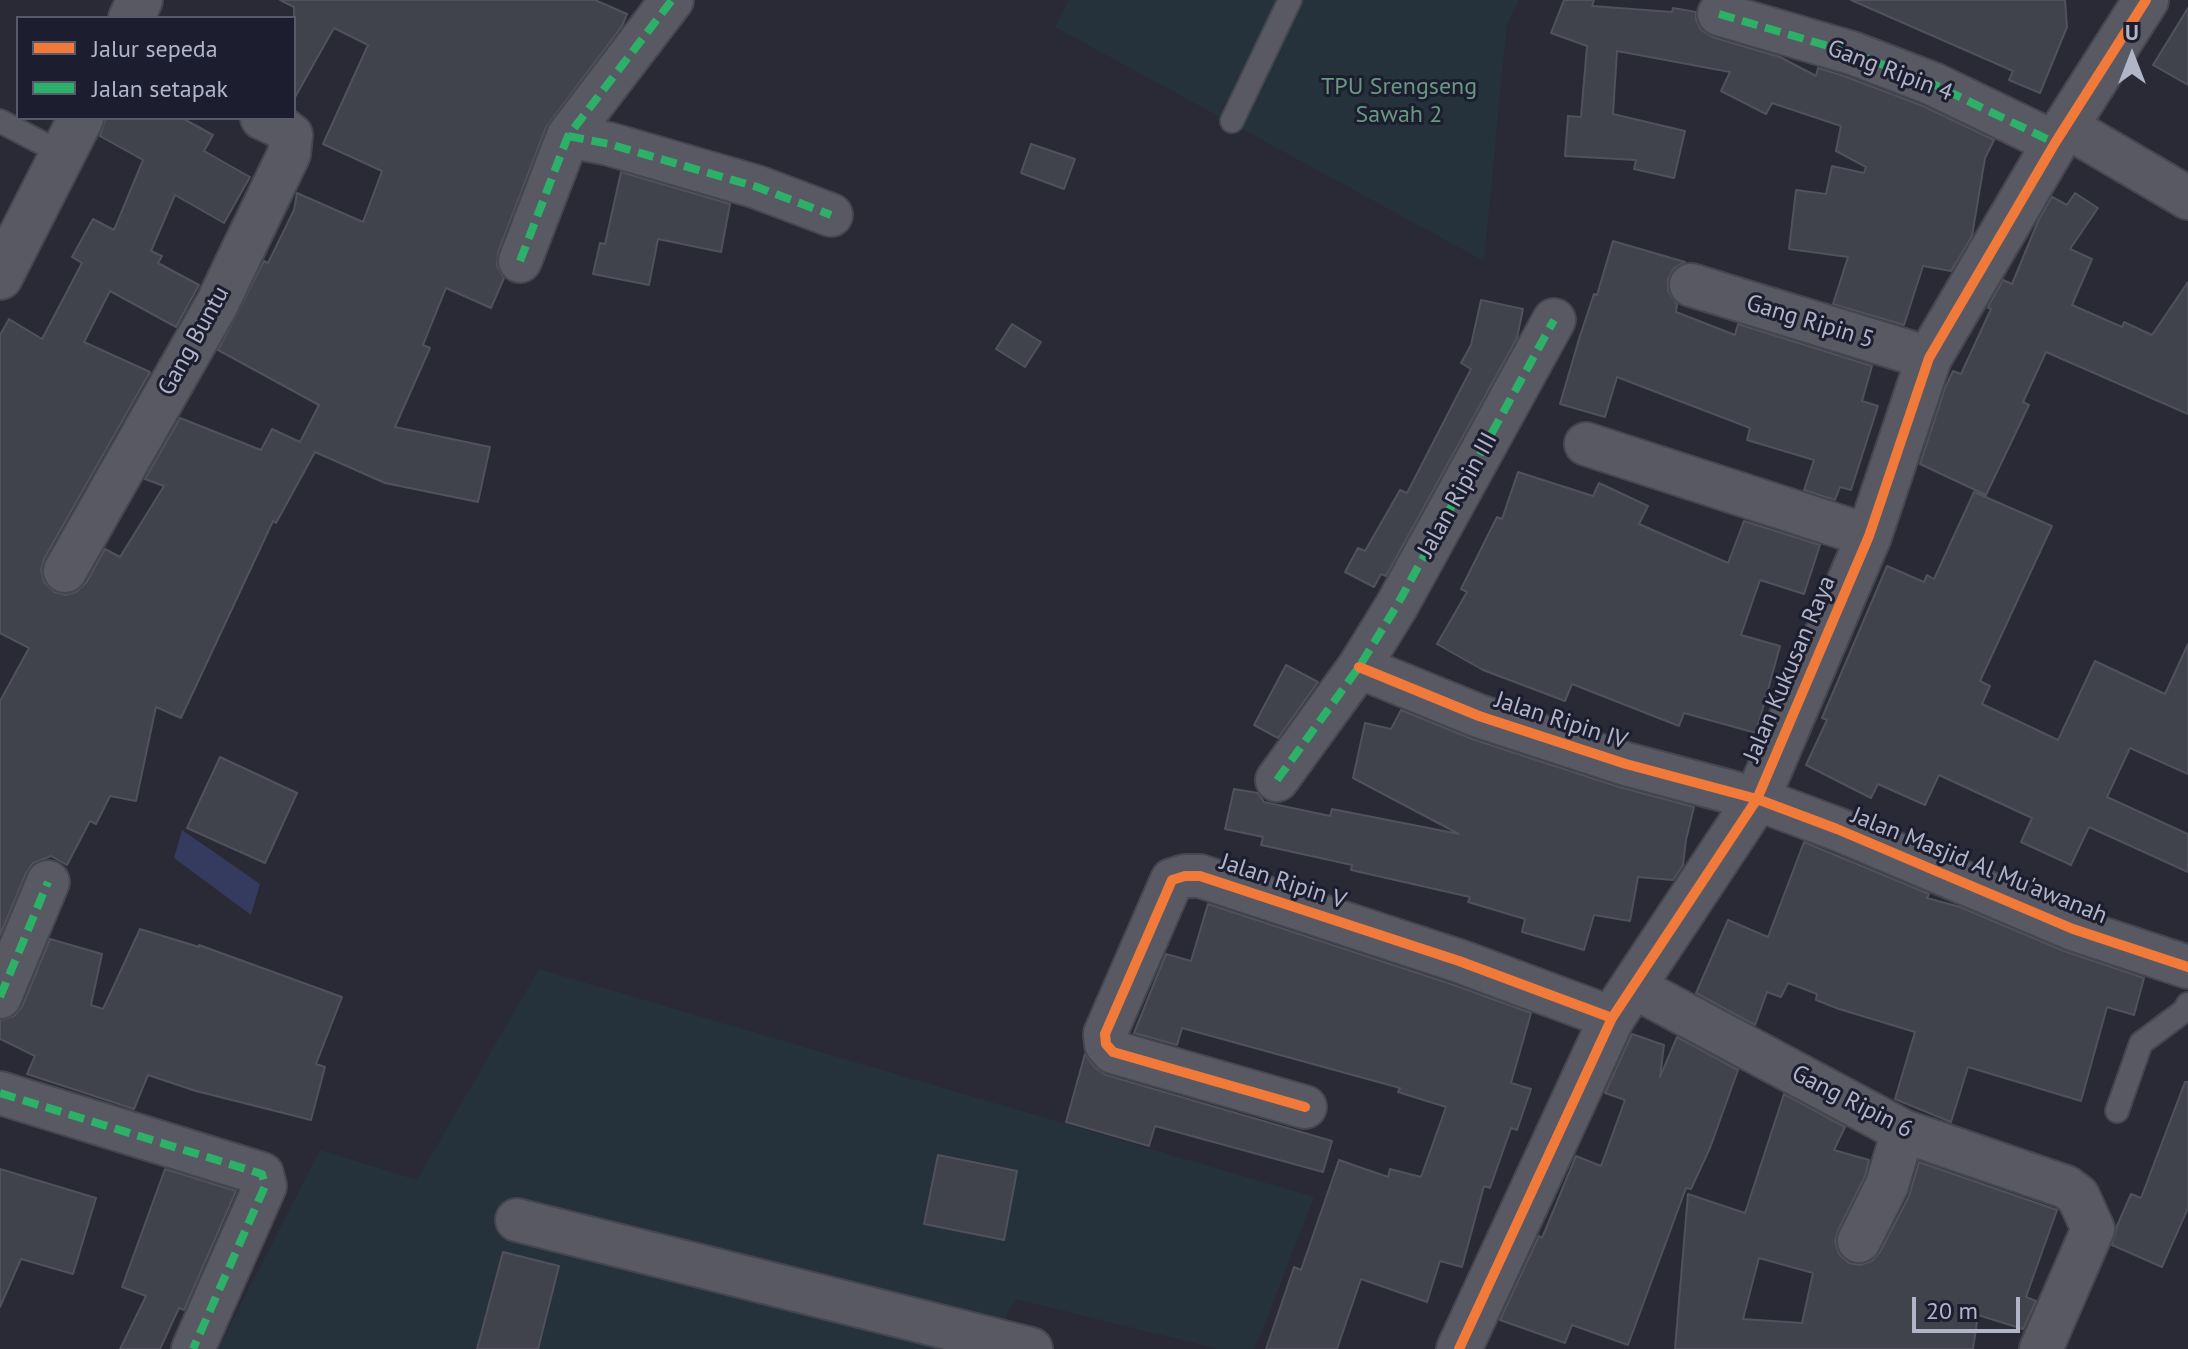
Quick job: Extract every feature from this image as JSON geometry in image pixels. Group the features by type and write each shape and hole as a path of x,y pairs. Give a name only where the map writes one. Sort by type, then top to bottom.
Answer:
{"street":[{"path":"520,261 568,136 672,0"},
{"name":"Jalan Kukusan Raya","path":"1459,1349 1623,1003 1757,799 1869,536 1929,358 2061,135 2146,0"},
{"name":"Gang Ripin 4","path":"1719,14 1852,53 1933,84 2061,135 2188,198"},
{"name":"Gang Buntu","path":"65,571 217,304 289,154 291,135 266,120"},
{"path":"0,277 72,136"},
{"path":"568,136 609,144 757,187 831,215"},
{"name":"Gang Ripin 5","path":"1691,285 1929,358"},
{"name":"Jalan Ripin III","path":"1277,780 1359,667 1396,607 1554,320"},
{"path":"1586,444 1869,536"},
{"name":"Jalan Ripin IV","path":"1359,667 1479,716 1626,764 1757,799"},
{"name":"Jalan Masjid Al Mu'awanah","path":"1757,799 1837,829 2073,929 2187,972"},
{"name":"Jalan Ripin V","path":"1305,1107 1113,1052 1106,1044 1105,1034 1172,880 1200,876 1459,961 1623,1003"},
{"path":"0,997 48,882"},
{"name":"Gang Ripin 6","path":"1623,1003 1903,1131 2066,1187 2078,1196 2093,1229 2041,1349"},
{"path":"0,1093 262,1174 265,1186 193,1349"},
{"path":"1859,1241 1887,1185 1903,1131"},
{"path":"517,1220 1031,1349"}],"lane":[{"path":"1232,121 1290,0"},
{"path":"0,121 72,136"},
{"path":"2117,1111 2141,1043 2184,1011 2187,972"}],"green space":[{"name":"TPU Srengseng Sawah 2","path":"1069,0 1519,0 1507,24 1484,261 1055,27"},
{"path":"539,969 1314,1197 1255,1349 1218,1349 1016,1299 987,1349 218,1349 320,1150 417,1180"}],"water":[{"path":"182,830 260,884 251,915 174,858"}],"building":[{"path":"280,0 595,0 627,14 622,26 546,127 498,252 497,266 504,278 491,308 446,288 423,345 430,348 395,427 490,447 478,502 385,483 315,452 276,523 273,521 181,718 156,707 136,801 110,796 96,824 90,821 67,865 51,856 33,863 0,935 0,701 29,648 0,633 0,335 9,319 42,339 82,263 72,257 93,219 114,230 143,160 100,136 105,120 186,120 213,135 204,151 250,177 224,223 175,195 151,251 162,256 158,263 199,285 176,327 110,291 84,342 150,372 44,559 41,570 44,582 54,592 66,595 76,592 86,583 105,549 120,557 164,486 145,479 180,418 261,450 272,429 300,442 319,405 218,350 264,261 268,263 294,210 297,193 363,222 382,171 323,144 368,45 334,28 296,95 294,7"},
{"path":"1564,0 1594,0 1592,6 1672,12 1673,8 1696,12 1701,30 1712,37 1780,57 1816,76 1818,68 1844,76 1923,106 1994,140 1985,158 1972,236 1951,271 1923,266 1904,325 1833,304 1848,257 1789,249 1796,190 1826,194 1832,166 1864,173 1866,167 1836,151 1841,126 1772,103 1766,114 1721,91 1730,72 1617,51 1613,114 1685,131 1674,178 1634,169 1636,160 1565,156 1568,116 1581,117 1587,46 1551,33"},
{"path":"1851,0 2065,0 2067,27 2040,93 2009,80 2013,71"},
{"path":"2188,8 2188,85 2153,65"},
{"path":"1031,144 1075,159 1064,189 1021,173"},
{"path":"621,172 730,204 721,252 658,239 649,285 593,274 600,243 605,244"},
{"path":"2075,193 2098,208 2070,249 2092,259 2072,305 2122,327 2124,322 2152,335 2188,282 2188,414 2046,352 2023,402 2029,405 1986,495 1920,464 1945,388 1953,371 1961,374 1991,309 1988,308 1990,303 2003,280 2012,284 2039,219 2052,197 2067,205"},
{"path":"1613,241 1685,262 1674,268 1668,279 1668,291 1677,304 1676,312 1735,335 1738,324 1872,366 1862,401 1878,406 1851,490 1840,487 1835,500 1804,490 1814,460 1747,440 1750,428 1617,377 1605,417 1560,404"},
{"path":"1481,300 1523,309 1517,338 1386,576 1381,574 1374,587 1345,572 1358,548 1365,551 1400,490 1407,493 1471,369 1461,363 1471,345"},
{"path":"1012,324 1041,342 1025,367 996,349"},
{"path":"1518,472 1593,496 1599,483 1648,506 1639,524 1728,563 1744,521 1820,545 1804,594 1760,580 1741,635 1780,646 1756,733 1684,713 1679,726 1572,684 1565,701 1483,670 1437,644 1467,592 1461,589 1497,517 1502,519"},
{"path":"1974,492 2052,526 1980,681 1990,686 1982,704 2058,740 2095,661 2165,694 2188,644 2188,774 2130,748 2107,797 2188,834 2188,872 2089,827 2071,865 2021,842 2032,818 1939,775 1925,805 1878,784 1871,798 1806,765 1827,720 1822,718 1887,566 1924,582 1927,575 1934,579"},
{"path":"1286,665 1318,682 1278,738 1254,725"},
{"path":"1401,710 1472,739 1619,787 1694,807 1683,865 1673,880 1638,877 1630,921 1594,915 1584,950 1522,932 1525,919 1468,902 1470,897 1351,870 1352,865 1261,845 1263,837 1225,829 1234,789 1258,793 1264,802 1330,816 1332,809 1459,834 1353,778 1365,723 1391,729"},
{"path":"220,757 297,793 265,863 187,828"},
{"path":"1804,842 1929,894 1927,898 1960,907 2064,951 2144,978 2134,1015 2107,1007 2081,1101 1968,1067 1951,1122 1895,1099 1915,1032 1839,1009 1816,1000 1817,994 1788,983 1781,997 1767,992 1755,1025 1696,993 1728,920 1768,937"},
{"path":"1208,904 1531,1013 1511,1083 1531,1089 1517,1130 1511,1128 1490,1188 1484,1186 1462,1267 1440,1261 1427,1302 1361,1279 1337,1349 1266,1349 1294,1267 1301,1270 1339,1160 1388,1177 1390,1169 1421,1177 1446,1107 1398,1092 1400,1088 1182,1028 1177,1045 1134,1033 1166,954 1191,961"},
{"path":"140,929 199,945 342,997 316,1064 325,1067 311,1120 196,1091 148,1075 134,1109 27,1074 35,1056 0,1039 0,1020 14,1016 22,1007 50,939 102,954 91,1005 103,1009"},
{"path":"1632,1034 1664,1045 1660,1077 1677,1037 1738,1070 1710,1148 1691,1189 1686,1188 1628,1345 1572,1325 1565,1343 1500,1320 1539,1236 1542,1238 1576,1156 1601,1166 1625,1100 1605,1093"},
{"path":"1085,1054 1095,1068 1106,1075 1332,1141 1323,1172 1155,1126 1149,1146 1066,1122"},
{"path":"2185,1082 2188,1082 2188,1208 2162,1267 2112,1245 2131,1194 2141,1198"},
{"path":"1784,1094 1845,1127 1834,1150 1869,1160 1865,1176 1835,1242 1839,1254 1849,1263 1860,1265 1872,1261 1880,1252 1909,1196 1919,1162 2057,1210 2026,1297 2036,1301 2023,1329 1978,1315 1973,1349 1675,1349 1688,1194 1745,1213","holes":["1759,1258 1813,1273 1802,1323 1743,1319"]},
{"path":"938,1155 1017,1171 1004,1240 924,1224"},
{"path":"0,1169 96,1198 73,1274 21,1259 0,1307"},
{"path":"165,1169 236,1191 184,1310 179,1308 160,1349 120,1349 146,1296 122,1287"},
{"path":"503,1252 559,1266 538,1349 477,1349"}],"marked path":[{"path":"520,261 568,136 672,0"},
{"path":"1719,14 1852,53 1933,84 2055,143"},
{"path":"568,136 609,144 757,187 831,215"},
{"path":"1277,780 1359,667 1396,607 1554,320"},
{"path":"0,997 48,882"},
{"path":"0,1093 262,1174 265,1186 193,1349"}],"cycle path":[{"path":"1459,1349 1612,1018 1757,799 1869,536 1929,358 2055,143 2146,0"},
{"path":"1359,667 1479,716 1626,764 1757,799 1837,829 2073,929 2188,967"},
{"path":"1305,1107 1113,1052 1106,1044 1105,1034 1172,880 1200,876 1459,961 1612,1018"}]}
